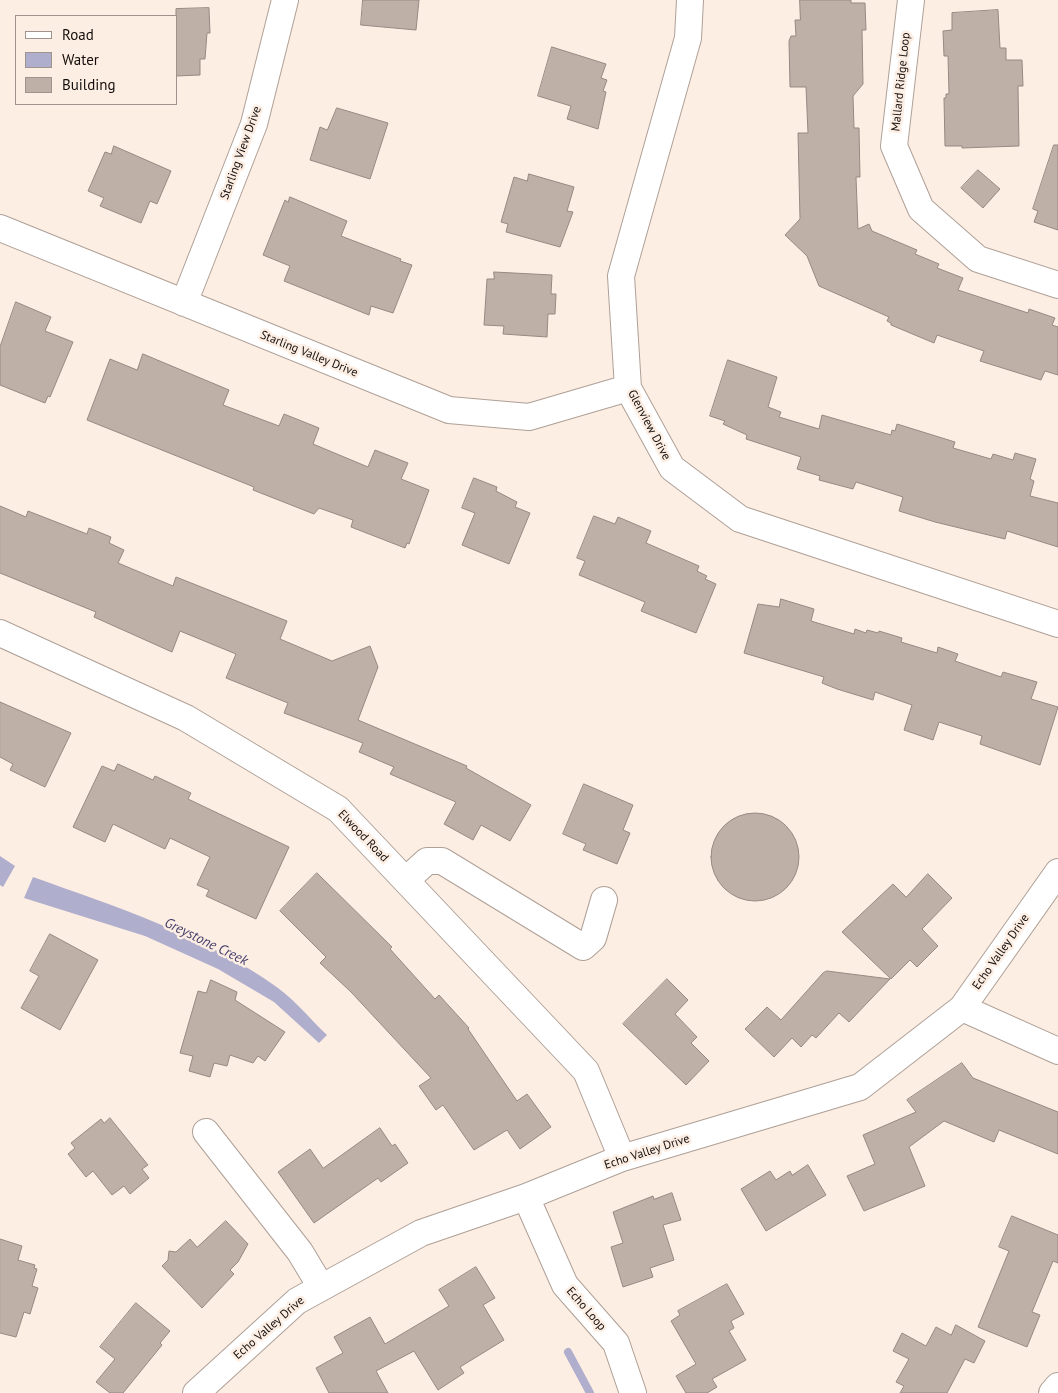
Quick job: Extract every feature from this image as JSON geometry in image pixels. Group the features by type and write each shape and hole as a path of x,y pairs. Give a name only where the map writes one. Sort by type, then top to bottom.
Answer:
{"street":[{"name":"Starling View Drive","path":"184,303 254,124 285,0"},
{"name":"Glenview Drive","path":"690,0 688,38 621,276 628,388 672,468 740,519 1058,624"},
{"name":"Mallard Ridge Loop","path":"911,0 894,146 921,209 978,258 1058,284"},
{"name":"Starling Valley Drive","path":"0,228 449,410 530,417 628,388"},
{"name":"Elwood Road","path":"0,633 186,718 338,809 586,1071 622,1158"},
{"path":"406,880 427,861 442,861 583,947 594,938 604,900"},
{"name":"Echo Valley Drive","path":"196,1393 298,1301 320,1287 421,1233 526,1197 622,1158 860,1087 962,1008 1058,872"},
{"path":"962,1008 1058,1050"},
{"path":"206,1132 300,1252 320,1287"},
{"name":"Echo Loop","path":"526,1197 565,1285 616,1343 633,1393"},
{"path":"1052,1393 1058,1386"}],"water":[{"path":"0,856 15,866 3,887 0,885"},
{"path":"33,877 128,911 190,937 221,953 250,969 285,993 327,1035 319,1043 274,1002 218,969 145,936 24,898"}],"building":[{"path":"363,0 419,0 416,30 361,25"},
{"path":"800,0 851,0 851,3 865,3 866,30 862,30 863,84 853,96 854,128 859,128 860,177 856,177 858,229 869,224 872,231 917,250 915,254 939,264 937,268 963,278 958,290 1028,313 1029,309 1055,318 1052,325 1058,327 1058,375 1045,371 1041,380 980,361 984,351 937,335 934,343 891,325 887,321 889,317 819,286 807,256 785,235 800,219 798,133 808,133 806,87 790,87 789,41 791,36 796,36 795,20 800,20"},
{"path":"209,8 210,33 207,33 205,59 200,59 200,75 178,76 178,15 176,15 176,9"},
{"path":"998,10 1000,48 1006,48 1006,60 1022,60 1023,86 1018,86 1019,146 962,148 962,146 945,146 944,98 946,98 946,94 949,94 948,56 944,56 943,31 952,30 952,13"},
{"path":"552,47 606,64 601,78 607,80 603,91 606,92 598,129 567,119 571,106 538,96"},
{"path":"337,108 388,123 370,179 310,160 320,127 327,130"},
{"path":"1054,145 1058,145 1058,230 1034,222 1038,211 1033,209"},
{"path":"114,146 171,171 157,204 150,201 141,223 100,206 104,198 88,191 105,152 111,154"},
{"path":"978,170 1000,189 983,208 961,188"},
{"path":"529,174 574,187 567,211 573,212 560,247 506,232 508,224 501,222 514,177 527,181"},
{"path":"290,197 347,221 341,236 412,265 393,313 371,306 369,315 284,281 290,266 263,255 285,200 288,202"},
{"path":"494,272 552,275 551,294 556,294 555,314 548,314 547,337 503,334 504,326 484,325 487,279 494,279"},
{"path":"16,302 51,317 45,331 73,342 50,397 48,396 45,403 0,385 0,347"},
{"path":"143,354 229,390 223,405 279,426 284,414 319,428 313,444 368,467 375,450 408,463 401,479 429,490 409,544 407,543 405,548 351,527 353,520 319,508 314,514 253,490 254,487 87,420 110,359 137,370"},
{"path":"728,360 777,377 768,407 781,412 779,417 819,429 822,415 891,435 892,430 895,431 897,424 955,442 953,448 991,459 993,454 1013,460 1015,453 1036,459 1030,479 1034,481 1030,496 1058,503 1058,547 1007,531 1005,539 935,522 899,511 903,497 856,482 853,489 819,480 820,476 797,469 801,457 746,439 747,435 723,424 725,421 710,416"},
{"path":"474,478 497,487 496,491 517,502 515,507 530,513 509,564 462,545 475,513 462,508"},
{"path":"0,506 26,517 28,511 87,534 89,528 111,537 109,543 124,550 118,563 173,586 176,577 287,621 280,639 332,661 370,646 378,667 358,720 467,766 466,768 531,805 510,841 481,825 473,840 444,824 456,802 390,774 394,767 359,752 363,743 284,713 288,703 226,678 236,654 180,631 172,652 94,617 96,612 0,573"},
{"path":"594,516 615,524 618,517 651,531 646,543 699,566 697,571 707,576 705,579 716,584 696,633 641,611 645,602 579,575 585,561 577,558"},
{"path":"781,599 814,609 811,621 854,634 855,629 866,633 867,630 878,633 879,631 902,638 901,642 937,653 938,647 958,654 955,661 1001,677 1003,672 1037,682 1031,699 1058,707 1040,765 980,744 982,736 939,722 933,740 904,730 912,705 875,692 873,700 837,689 822,683 824,677 744,653 758,604 779,607"},
{"path":"0,702 71,733 45,787 10,770 13,764 0,757"},
{"path":"118,764 153,780 155,776 191,793 188,799 289,847 256,919 206,896 209,890 197,885 210,857 170,838 165,849 113,824 105,842 73,827 102,766 114,771"},
{"path":"584,784 633,805 623,830 630,833 617,864 583,850 586,844 563,834"},
{"path":"755,813 772,816 786,826 796,840 799,857 796,874 786,888 772,898 755,901 738,898 724,888 714,874 711,857 714,840 724,826 738,816"},
{"path":"317,873 392,947 390,949 435,999 439,995 469,1028 517,1101 527,1094 551,1127 520,1149 507,1130 474,1150 443,1105 436,1110 419,1086 431,1078 351,992 320,963 326,957 280,911"},
{"path":"928,874 952,898 922,929 938,946 917,967 910,960 891,979 842,932 893,884 906,897"},
{"path":"50,934 98,960 60,1030 21,1008 39,976 30,971"},
{"path":"827,971 890,979 849,1022 839,1013 816,1038 812,1035 801,1047 792,1038 774,1057 745,1029 767,1007 781,1020 823,973"},
{"path":"667,979 688,1000 675,1014 697,1037 691,1043 709,1061 686,1085 623,1024"},
{"path":"211,980 237,992 235,1000 285,1032 265,1061 258,1056 253,1063 230,1055 227,1066 214,1063 210,1077 189,1071 193,1056 180,1053 198,991 206,993"},
{"path":"962,1063 973,1078 1058,1112 1058,1154 999,1130 994,1142 944,1121 909,1147 925,1186 864,1211 847,1176 875,1164 863,1135 916,1112 907,1100"},
{"path":"110,1118 148,1165 142,1169 149,1178 130,1194 124,1186 112,1195 93,1171 86,1177 68,1154 75,1148 71,1143 101,1119 104,1123"},
{"path":"380,1128 392,1146 395,1144 408,1163 381,1182 378,1178 314,1223 278,1172 310,1149 323,1168"},
{"path":"808,1165 826,1195 766,1231 741,1189 770,1171 776,1180 790,1171 792,1175"},
{"path":"672,1193 681,1220 663,1225 674,1260 650,1268 653,1277 623,1287 611,1247 623,1243 613,1212 653,1196 654,1199"},
{"path":"1012,1216 1058,1235 1058,1263 1053,1261 1032,1312 1040,1315 1027,1347 978,1327 1009,1251 999,1247"},
{"path":"226,1221 248,1244 238,1262 230,1270 234,1274 202,1308 162,1266 168,1260 169,1251 176,1252 190,1239 197,1247"},
{"path":"0,1239 22,1246 18,1260 35,1265 34,1268 37,1269 32,1286 38,1288 30,1314 24,1312 16,1337 0,1333"},
{"path":"476,1267 495,1298 483,1305 504,1340 460,1367 464,1373 438,1390 414,1351 376,1371 388,1393 329,1393 316,1368 343,1353 334,1337 370,1317 385,1344 449,1306 439,1290"},
{"path":"727,1284 744,1314 731,1321 734,1328 729,1331 746,1360 712,1379 717,1387 707,1393 686,1393 676,1376 696,1364 671,1321 680,1315 678,1311"},
{"path":"136,1303 170,1331 160,1343 162,1345 123,1393 110,1393 96,1382 115,1359 100,1347"},
{"path":"956,1325 985,1341 974,1363 965,1359 947,1393 900,1393 904,1386 896,1382 909,1359 893,1351 902,1333 926,1346 936,1327 951,1335"}],"waterway":[{"name":"Greystone Creek","path":"568,1352 590,1393"}]}
